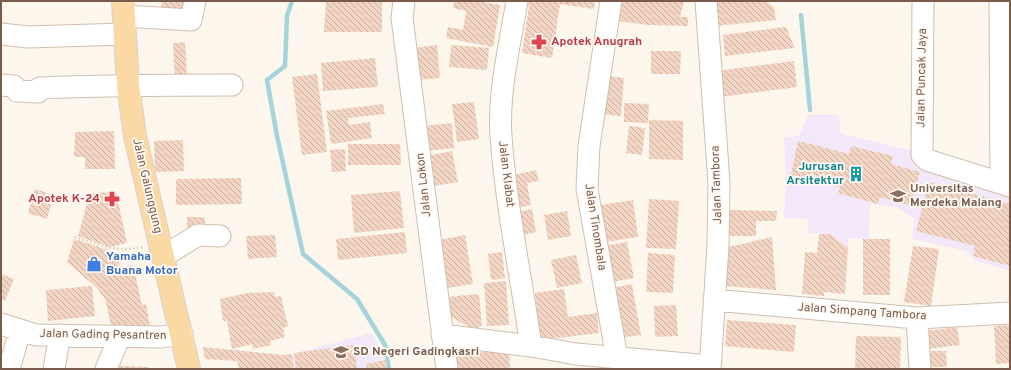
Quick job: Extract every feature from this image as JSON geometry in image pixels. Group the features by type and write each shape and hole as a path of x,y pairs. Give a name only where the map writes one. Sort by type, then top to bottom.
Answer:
{"main road":[{"name":"Jalan Galunggung","path":"124,17 128,85 135,136 189,369"}],"street":[{"path":"1,34 28,37 124,17 191,20 195,1"},
{"name":"Jalan Lokon","path":"404,1 402,18 447,369"},
{"name":"Jalan Klabat","path":"517,1 503,84 501,135 508,194 531,346"},
{"name":"Jalan Tinombala","path":"611,1 589,146 587,188 617,358"},
{"name":"Jalan Tambora","path":"706,1 719,183 718,246 710,368"},
{"name":"Jalan Puncak Jaya","path":"923,1 922,155 927,160 1005,184"},
{"path":"1000,1 1005,184"},
{"path":"1,85 14,86 17,91 38,92 40,88 128,85 232,85"},
{"path":"162,250 198,235 220,236"},
{"name":"Jalan Simpang Tambora","path":"714,300 917,318 1010,313"},
{"path":"917,318 920,369"},
{"path":"9,369 10,327"},
{"name":"Jalan Gading Pesantren","path":"10,327 36,335 162,337 182,334"},
{"path":"54,369 60,335"},
{"path":"442,335 531,346 577,361 617,358 710,368"},
{"path":"106,369 120,336"}],"path":[{"path":"75,237 115,250 162,250"}],"shaded area":[{"name":"Universitas Merdeka Malang","path":"808,115 839,115 840,130 842,134 909,150 915,150 1010,189 1010,271 976,261 966,251 912,239 914,219 897,207 870,204 869,239 848,238 848,248 830,234 807,233 809,219 784,218 786,181 784,137 799,136"},
{"name":"SD Negeri Gadingkasri","path":"372,333 382,350 386,369 294,369 292,354"}],"building":[{"path":"162,1 192,1 190,19 160,16"},
{"path":"326,1 382,1 382,32 324,32"},
{"path":"454,1 478,1 500,5 493,47 446,38 448,27 463,30 466,11 453,8"},
{"path":"524,1 595,1 594,9 560,4 552,58 522,53 529,6 523,4"},
{"path":"619,1 684,1 680,17 688,17 688,26 649,25 617,21"},
{"path":"712,1 765,1 774,7 776,20 715,26"},
{"path":"786,27 795,48 725,56 723,35"},
{"path":"185,42 187,77 175,78 173,43"},
{"path":"437,45 440,78 418,80 415,48"},
{"path":"451,45 489,48 487,70 449,67"},
{"path":"651,51 681,51 680,74 651,74"},
{"path":"375,58 378,87 323,91 321,63"},
{"path":"794,61 797,87 720,97 716,71"},
{"path":"317,74 327,152 302,155 292,77"},
{"path":"605,76 624,78 621,116 601,114"},
{"path":"474,102 479,139 457,142 452,104"},
{"path":"624,103 649,104 648,123 624,122"},
{"path":"383,104 385,114 348,118 349,125 370,122 372,138 331,144 326,111"},
{"path":"649,120 683,121 683,160 649,159"},
{"path":"452,123 454,148 427,151 424,126"},
{"path":"629,126 645,128 642,155 626,153"},
{"path":"114,131 115,169 85,169 85,157 74,157 75,132"},
{"path":"183,140 184,171 155,172 154,141"},
{"name":"Jurusan Arsitektur","path":"798,141 849,154 851,146 893,156 891,164 920,172 911,205 880,197 878,204 838,193 840,187 791,175"},
{"path":"348,144 400,144 401,165 348,165"},
{"path":"345,149 346,171 332,172 330,150"},
{"path":"452,151 458,182 433,186 427,156"},
{"path":"536,170 539,181 527,183 531,205 517,208 510,176"},
{"path":"241,178 242,204 176,205 176,179"},
{"path":"929,182 1010,204 1010,266 973,256 975,246 916,231"},
{"path":"35,189 54,195 47,219 28,213"},
{"path":"400,191 404,228 354,233 351,195"},
{"path":"116,192 127,243 109,247 78,236 90,193"},
{"path":"649,199 679,201 676,249 646,248"},
{"path":"633,200 638,237 600,243 595,206"},
{"path":"532,209 536,232 520,236 515,213"},
{"path":"727,210 777,211 776,221 756,221 756,236 727,236"},
{"path":"567,211 571,236 548,240 544,215"},
{"path":"187,217 205,217 205,230 187,230"},
{"path":"405,232 407,253 338,260 336,239"},
{"path":"819,234 830,234 848,248 845,294 824,292 824,296 802,294 805,252 817,253"},
{"path":"275,235 277,257 248,259 246,236"},
{"path":"465,235 473,284 448,288 439,240"},
{"path":"772,237 776,290 725,286 729,247"},
{"path":"74,239 117,253 120,267 133,265 142,305 146,304 150,326 113,333 105,299 96,287 67,262"},
{"path":"863,239 890,239 890,295 863,295"},
{"path":"627,242 634,278 606,283 599,247"},
{"path":"913,246 939,249 931,306 904,302"},
{"path":"502,252 505,278 491,280 488,254"},
{"path":"648,253 675,255 673,293 646,292"},
{"path":"576,255 582,283 557,288 551,260"},
{"path":"1,274 14,279 5,301 1,299"},
{"path":"506,281 509,325 487,326 484,283"},
{"path":"632,284 641,335 619,338 611,288"},
{"path":"92,286 95,316 48,321 46,290"},
{"path":"564,289 568,317 597,313 599,333 541,340 535,293"},
{"path":"274,292 275,297 281,296 288,326 283,328 285,337 270,341 271,345 253,349 252,344 232,349 227,321 223,321 220,299 247,293"},
{"path":"479,294 482,325 475,331 445,313 447,297"},
{"path":"676,305 678,336 655,337 654,306"},
{"path":"727,320 796,325 794,352 725,346"},
{"path":"1010,325 1010,363 996,364 994,326"},
{"path":"957,327 960,345 928,349 926,331"},
{"path":"856,336 901,337 900,369 855,369"},
{"path":"354,345 357,368 296,369 294,353"},
{"path":"203,347 283,355 292,354 294,369 239,369 237,361 205,359"},
{"path":"509,351 510,369 456,369 456,353"},
{"path":"925,351 946,351 947,367 925,367"},
{"path":"385,360 386,369 367,369 366,364"},
{"path":"119,366 149,367 149,369 119,369"}],"waterway":[{"path":"292,1 287,16 285,66 267,80 277,136 303,254 357,299 385,345 389,369"},
{"path":"801,15 810,110"}],"place":[{"name":"Apotek Anugrah","path":"539,42"},
{"name":"Jurusan Arsitektur","path":"856,174"},
{"name":"Universitas Merdeka Malang","path":"898,196"},
{"name":"Apotek K-24","path":"112,199"},
{"name":"Yamaha Buana Motor","path":"94,264"},
{"name":"SD Negeri Gadingkasri","path":"341,352"}]}
